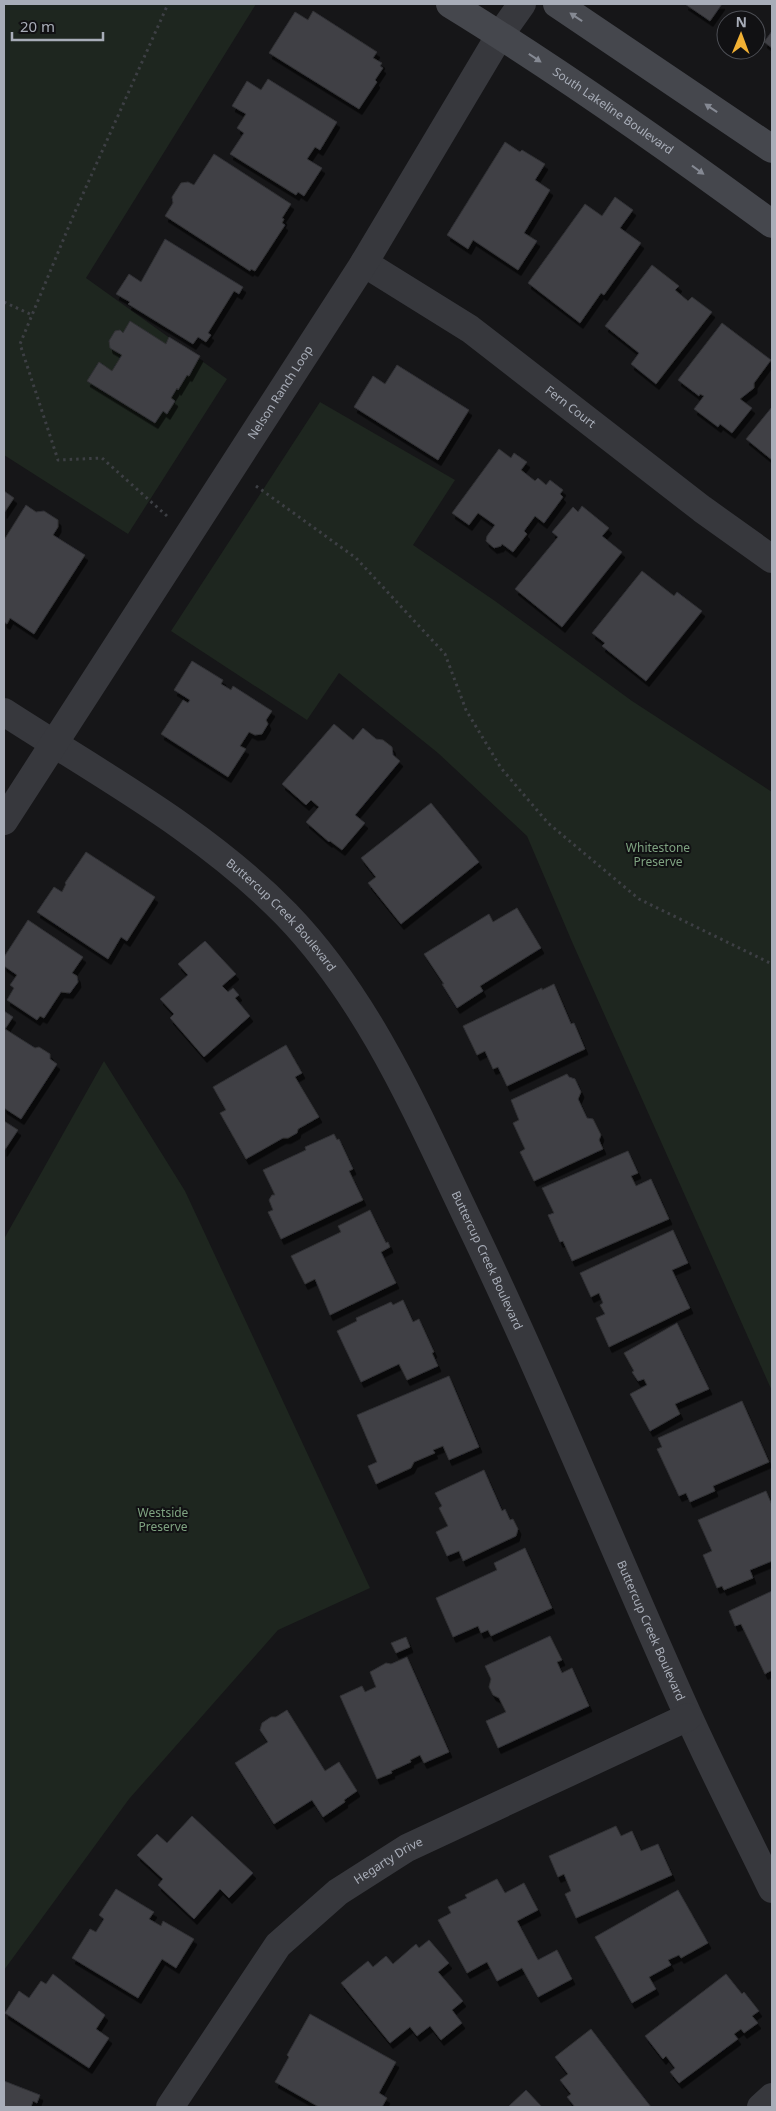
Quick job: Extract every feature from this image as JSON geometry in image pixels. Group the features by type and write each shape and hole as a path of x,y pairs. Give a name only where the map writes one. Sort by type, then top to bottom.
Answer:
{"main road":[{"name":"South Lakeline Boulevard","path":"450,4 500,35 660,142 772,224"},
{"path":"557,4 772,149"}],"street":[{"name":"Nelson Ranch Loop","path":"4,821 364,264 500,35 522,4"},
{"name":"Fern Court","path":"364,264 470,330 702,509 772,559"},
{"path":"4,712 54,745"},
{"name":"Buttercup Creek Boulevard","path":"54,745 96,769 156,808 224,858 286,915 344,984 395,1068 504,1295 688,1716 772,1889"},
{"name":"Hegarty Drive","path":"170,2107 278,1945 338,1892 407,1848 688,1716"},
{"path":"761,2107 772,2097"}],"path":[{"path":"156,505 102,458 58,460 20,344 74,214 168,4"},
{"path":"4,302 32,315"},
{"path":"255,485 356,558 445,654 466,710 501,768 548,824 639,899 772,964"}],"green space":[{"path":"4,4 256,4 86,278 227,379 128,534 4,455"},
{"name":"Whitestone Preserve","path":"320,402 455,480 413,545 495,601 632,701 772,792 772,1391 573,944 527,836 438,753 339,673 307,720 171,631"},
{"name":"Westside Preserve","path":"104,1061 185,1191 370,1588 278,1630 129,1799 4,1970 4,1239"}],"building":[{"path":"685,4 722,4 710,21"},
{"path":"313,11 377,52 373,58 382,63 380,66 383,68 375,80 377,82 359,109 269,53 295,12 308,20"},
{"path":"772,31 772,48 766,44 766,39"},
{"path":"268,79 337,122 320,150 315,147 307,159 322,168 304,196 298,192 296,195 230,154 244,133 237,128 246,114 232,106 247,81 261,90"},
{"path":"505,142 520,152 522,150 545,164 535,180 550,190 524,233 537,241 518,270 473,240 468,249 447,235"},
{"path":"214,154 291,204 282,218 284,219 282,223 285,225 255,271 251,269 250,271 165,216 173,203 172,197 181,183 188,182 194,185"},
{"path":"615,197 633,210 620,228 641,243 604,295 601,293 580,323 528,283 585,204 602,216"},
{"path":"165,239 243,287 239,294 234,291 208,333 211,335 206,342 198,337 193,344 128,304 130,302 116,294 129,274 141,282"},
{"path":"652,265 679,286 675,290 688,301 692,297 712,312 656,384 631,364 639,353 605,326"},
{"path":"130,321 166,344 169,337 200,356 189,376 187,375 171,398 175,401 167,414 163,411 155,423 87,381 99,362 112,371 122,355 110,348 109,341 115,331 120,330 123,333"},
{"path":"722,323 771,360 754,383 754,388 740,399 752,408 732,433 720,424 718,427 694,409 704,396 700,394 699,396 678,380"},
{"path":"397,365 469,410 438,460 354,407 373,376 385,384"},
{"path":"772,407 772,460 746,439"},
{"path":"499,449 511,458 514,453 527,462 521,470 535,481 538,478 546,485 550,480 563,490 560,494 563,497 544,523 535,516 524,531 527,534 513,552 502,544 494,548 486,541 487,536 495,525 478,513 469,525 452,513"},
{"path":"4,491 14,498 4,513"},
{"path":"26,505 36,512 44,511 58,520 58,527 53,535 85,555 34,634 10,618 7,624 4,622 4,540"},
{"path":"582,506 609,528 602,536 622,552 562,627 515,589 558,537 552,532 573,507 578,512"},
{"path":"642,571 674,596 677,592 702,611 646,681 602,646 605,643 592,633"},
{"path":"192,661 223,680 221,684 231,690 233,686 272,711 266,720 268,724 262,734 255,735 249,732 240,746 246,749 228,777 161,734 183,700 188,703 190,700 174,690"},
{"path":"334,724 353,740 363,728 376,739 383,740 392,747 393,755 400,761 355,815 365,823 342,850 329,842 306,822 319,807 311,800 306,805 282,784"},
{"path":"431,803 479,862 401,924 368,883 376,877 361,858"},
{"path":"86,852 155,897 127,941 121,937 108,959 37,912 54,887 62,892 65,883"},
{"path":"517,908 541,948 480,986 483,991 457,1008 424,954 489,914 493,922"},
{"path":"28,920 83,957 72,973 77,976 78,982 70,993 61,992 44,1018 40,1016 37,1020 7,1000 14,988 10,985 17,975 4,966 4,957"},
{"path":"205,941 236,974 222,986 228,992 233,988 239,995 235,998 250,1016 204,1057 170,1018 174,1014 160,999 188,975 178,964"},
{"path":"554,984 571,1024 574,1023 585,1049 507,1086 498,1067 493,1069 485,1051 477,1055 463,1026"},
{"path":"4,1011 13,1017 5,1029 35,1048 39,1047 50,1054 50,1059 57,1064 21,1119 4,1108"},
{"path":"286,1045 302,1073 295,1077 319,1117 298,1129 297,1133 288,1138 283,1138 246,1159 220,1113 226,1110 213,1087"},
{"path":"567,1074 575,1079 581,1092 578,1099 587,1118 593,1119 601,1135 599,1140 603,1149 534,1181 520,1152 525,1149 513,1123 519,1120 511,1100"},
{"path":"4,1121 18,1130 4,1151"},
{"path":"334,1134 337,1140 339,1139 353,1169 349,1171 363,1200 281,1239 268,1212 273,1210 269,1200 272,1195 275,1195 263,1170 306,1150 305,1147"},
{"path":"628,1151 638,1173 631,1176 636,1186 651,1179 669,1219 572,1261 563,1241 560,1242 548,1215 554,1213 542,1188"},
{"path":"370,1210 386,1243 388,1242 390,1247 381,1252 396,1283 330,1315 315,1279 305,1284 291,1256 341,1232 338,1226"},
{"path":"673,1230 688,1263 672,1270 690,1308 609,1347 596,1318 605,1314 600,1305 603,1303 599,1293 591,1297 580,1273"},
{"path":"403,1300 413,1322 419,1319 434,1352 432,1353 438,1366 407,1380 399,1364 361,1382 337,1331 357,1321 356,1318 391,1302 393,1305"},
{"path":"677,1323 709,1389 675,1404 680,1414 650,1431 630,1394 647,1385 644,1379 638,1381 624,1353"},
{"path":"449,1376 479,1447 449,1460 443,1446 433,1450 435,1453 414,1462 411,1468 376,1484 368,1466 377,1462 357,1415"},
{"path":"742,1401 769,1462 713,1486 715,1491 690,1502 686,1493 679,1496 657,1449 662,1447 658,1438"},
{"path":"484,1470 502,1511 505,1509 510,1520 513,1519 518,1529 516,1536 463,1561 459,1551 447,1556 436,1532 448,1526 439,1508 442,1506 435,1493"},
{"path":"766,1491 772,1505 772,1561 750,1570 753,1578 724,1590 722,1586 717,1588 703,1555 712,1551 698,1520"},
{"path":"525,1548 552,1608 491,1636 488,1630 481,1633 478,1626 453,1637 436,1598 497,1570 494,1563"},
{"path":"772,1591 772,1670 765,1674 741,1624 735,1626 729,1611"},
{"path":"550,1636 562,1660 557,1662 562,1673 572,1668 589,1706 498,1748 486,1721 506,1712 499,1698 493,1695 489,1687 491,1679 485,1666"},
{"path":"406,1637 410,1647 396,1653 391,1643"},
{"path":"407,1657 449,1752 424,1763 420,1755 410,1760 411,1762 391,1771 392,1773 377,1779 340,1696 362,1686 365,1692 376,1687 370,1672 386,1663 391,1664"},
{"path":"287,1710 325,1771 339,1762 357,1791 323,1817 312,1800 274,1824 235,1763 268,1742 260,1730 262,1723"},
{"path":"192,1816 253,1873 229,1898 220,1889 194,1919 158,1885 163,1879 137,1855 157,1834 167,1843"},
{"path":"616,1826 621,1836 632,1831 641,1851 658,1844 672,1875 576,1918 565,1894 571,1891 564,1874 558,1877 549,1856"},
{"path":"497,1879 505,1893 524,1883 538,1910 517,1921 538,1960 557,1950 572,1979 538,1997 522,1968 497,1981 487,1962 467,1973 438,1920 451,1913 448,1907 467,1898 465,1895"},
{"path":"116,1889 154,1912 149,1919 161,1926 163,1921 194,1939 176,1968 162,1959 138,1998 72,1958 90,1929 96,1932 104,1919 99,1915"},
{"path":"678,1890 708,1943 681,1958 679,1955 668,1960 671,1965 649,1977 656,1989 632,2003 595,1937"},
{"path":"429,1940 449,1963 438,1972 463,2001 452,2010 462,2023 441,2040 430,2026 417,2036 410,2027 390,2043 341,1983 368,1961 373,1967 386,1956 393,1964 416,1944 419,1948"},
{"path":"53,1974 105,2015 96,2029 109,2038 89,2068 5,2013 19,1991 29,1998 41,1981 46,1984"},
{"path":"726,1974 759,2011 752,2016 758,2023 744,2033 741,2029 734,2034 738,2039 679,2083 670,2072 675,2068 666,2056 663,2059 645,2036"},
{"path":"310,2014 396,2062 379,2093 387,2098 382,2107 319,2107 275,2082 289,2057 287,2055"},
{"path":"591,2029 651,2107 575,2107 567,2097 571,2094 560,2080 568,2074 555,2057"},
{"path":"4,2081 40,2095 37,2103 33,2101 31,2107 4,2107"},
{"path":"526,2090 542,2107 508,2107"}]}
